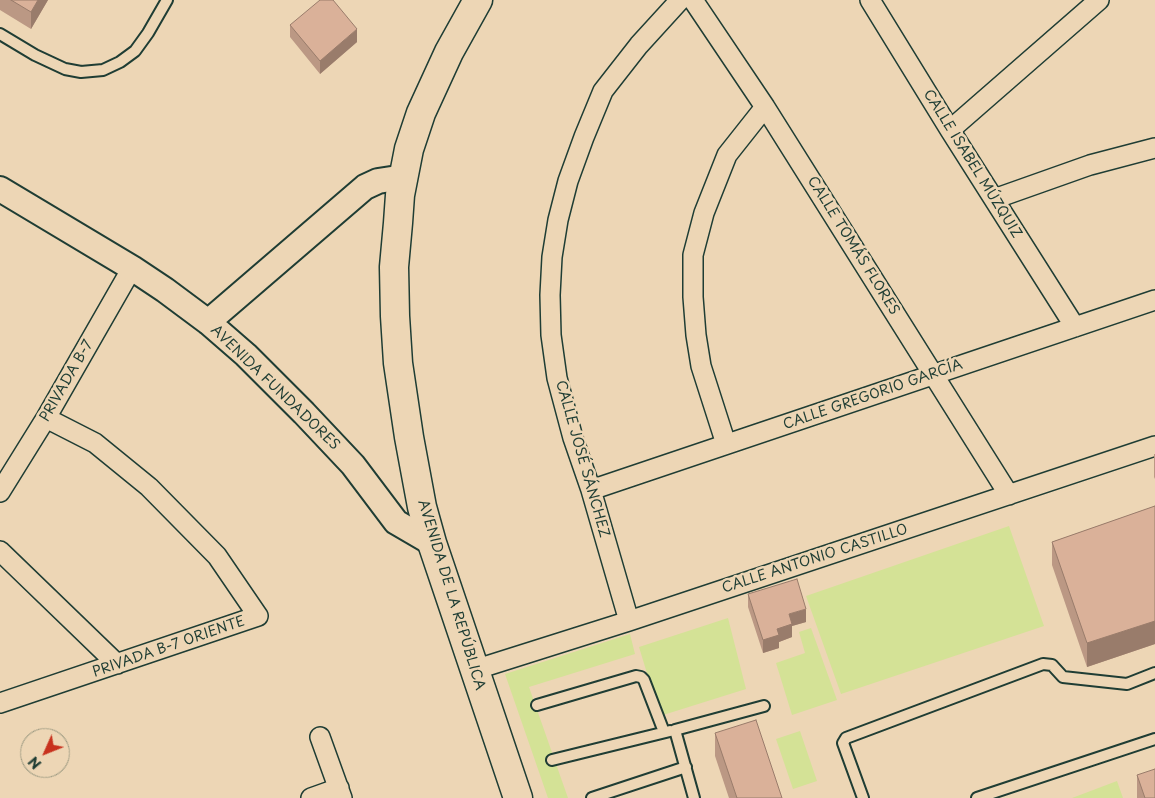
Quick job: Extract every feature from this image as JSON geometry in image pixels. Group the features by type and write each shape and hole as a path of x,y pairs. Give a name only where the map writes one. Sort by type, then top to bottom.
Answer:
{"main road":[{"name":"AVENIDA DE LA REPÚBLICA","path":"478,0 449,52 421,113 409,149 400,194 394,267 398,362 422,507 432,543 518,798"}],"street":[{"name":"CALLE JOSÉ SÁNCHEZ","path":"630,621 591,490 573,438 557,378 551,335 552,257 558,220 568,181 603,91 639,45 680,0"},
{"name":"CALLE TOMÁS FLORES","path":"693,0 766,107 1009,494"},
{"path":"950,130 1099,0"},
{"name":"CALLE ISABEL MÚZQUIZ","path":"872,1 950,130 1075,327"},
{"path":"726,444 701,366 693,297 693,255 704,213 727,155 766,107"},
{"path":"994,200 1090,165 1155,148"},
{"path":"208,322 365,187 378,181 403,179"},
{"name":"AVENIDA FUNDADORES","path":"0,189 132,268 208,322 246,355 353,465 396,522 432,543"},
{"name":"PRIVADA B-7","path":"0,492 46,418 132,268"},
{"name":"CALLE GREGORIO GARCÍA","path":"591,490 1155,300"},
{"name":"PRIVADA B-7 ORIENTE","path":"0,703 258,616 217,556 149,487 95,443 46,418"},
{"name":"CALLE ANTONIO CASTILLO","path":"474,670 630,621 1155,446"},
{"path":"0,551 117,664"},
{"path":"311,798 341,793 320,737"}],"lane":[{"path":"0,34 35,55 65,69 81,72 103,70 120,62 135,50 148,33 167,0"},
{"path":"863,798 843,744 846,738 1043,664 1052,665 1063,677 1127,684 1155,673"},
{"path":"537,705 636,676 641,677 644,680 664,732"},
{"path":"552,760 764,706"},
{"path":"675,730 694,798"},
{"path":"977,798 1155,739"},
{"path":"592,798 686,767"}],"green space":[{"path":"1009,526 1044,626 841,694 806,596"},
{"path":"728,618 746,689 660,716 639,647"},
{"path":"811,628 837,700 792,715 776,663 805,653 799,632"},
{"path":"630,634 635,654 529,687 568,798 548,798 505,674"},
{"path":"800,731 817,781 793,789 776,739"},
{"path":"1117,781 1123,798 1072,798"}],"building":[{"path":"11,0 38,0 31,12"},
{"path":"320,0 333,0 357,29 320,61 290,25"},
{"path":"1155,506 1155,621 1087,643 1052,542"},
{"path":"797,579 806,609 789,614 792,624 777,629 779,635 763,640 748,594"},
{"path":"756,720 782,798 737,798 715,733"},
{"path":"1155,769 1155,798 1145,798 1137,775"}]}
